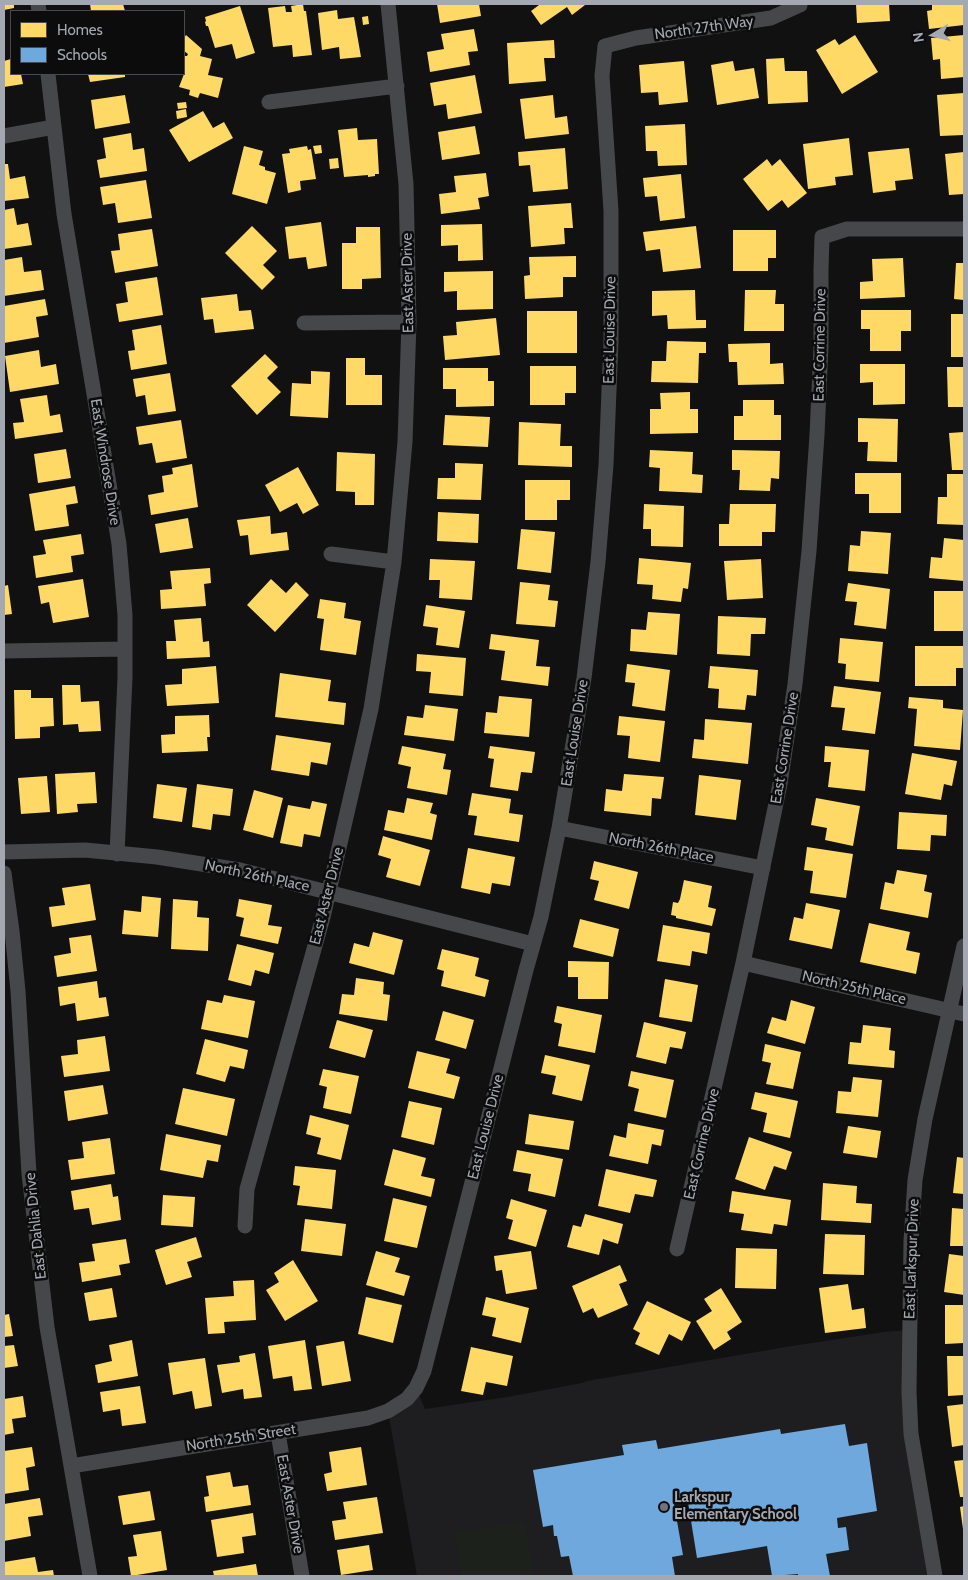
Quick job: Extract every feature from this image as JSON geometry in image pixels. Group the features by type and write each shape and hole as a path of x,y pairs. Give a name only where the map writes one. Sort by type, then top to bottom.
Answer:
{"street":[{"name":"East Aster Drive","path":"245,1226 247,1189 329,892 371,709 394,562 406,442 410,322 406,184 388,4"},
{"name":"North 27th Way","path":"605,46 636,38 770,18 800,5"},
{"name":"East Louise Drive","path":"407,1399 416,1388 429,1357 541,917 584,678 598,562 606,465 612,341 611,211 602,76 605,46"},
{"name":"East Windrose Drive","path":"48,75 64,214 119,544 125,615 125,649 118,854"},
{"path":"270,102 397,86"},
{"path":"4,136 54,127"},
{"name":"East Corrine Drive","path":"677,1249 763,868 780,784 794,693 809,551 818,415 822,237 847,229 964,229"},
{"path":"304,322 410,322"},
{"path":"331,554 394,562"},
{"path":"4,651 125,649"},
{"name":"North 26th Place","path":"558,828 763,868"},
{"name":"North 26th Place","path":"4,852 85,850 156,857 240,870 534,944"},
{"name":"East Dahlia Drive","path":"4,873 17,981 29,1174 36,1239 47,1327 90,1576"},
{"name":"East Larkspur Drive","path":"935,1576 911,1434 909,1392 911,1241 914,1180 925,1119 957,1012 964,946"},
{"name":"North 25th Place","path":"743,963 957,1012"},
{"name":"North 25th Street","path":"71,1466 368,1418 388,1411 407,1399"},
{"name":"East Aster Drive","path":"278,1432 302,1576"}],"shaded area":[{"name":"Larkspur Elementary School","path":"909,1330 909,1392 935,1576 417,1576 388,1411 416,1388 425,1409 507,1397 587,1381 792,1346"},
{"path":"525,1521 534,1576 462,1576 454,1533"}],"building: Homes":[{"path":"4,4 14,4 14,8 4,10"},
{"path":"90,4 123,4 125,10 91,10"},
{"path":"303,4 304,11 306,11 312,55 293,57 292,45 273,47 268,8 285,6 286,12 292,12 291,6"},
{"path":"437,4 479,4 481,16 440,23"},
{"path":"538,4 585,5 572,15 567,7 541,25 531,11"},
{"path":"856,4 889,4 890,21 857,23"},
{"path":"932,4 964,4 964,25 929,29 927,11 932,10"},
{"path":"240,6 255,53 236,59 232,44 215,48 208,26 206,26 205,17"},
{"path":"337,10 338,19 354,17 361,57 340,59 339,47 322,50 318,13"},
{"path":"368,16 369,24 363,25 362,17"},
{"path":"474,29 478,51 468,52 470,65 430,72 427,52 444,49 441,34"},
{"path":"186,35 202,49 200,56 212,59 208,75 223,78 218,98 200,93 198,98 189,95 190,90 179,87 185,75 185,56 188,54 185,52"},
{"path":"855,35 878,72 842,94 816,50 835,39 839,45"},
{"path":"964,35 964,77 941,79 940,59 933,60 931,38"},
{"path":"554,40 555,58 544,58 546,81 509,84 507,43"},
{"path":"784,58 785,71 807,71 808,102 768,104 766,59"},
{"path":"10,59 10,75 21,75 23,84 4,87 4,61"},
{"path":"684,61 688,102 659,105 658,92 641,93 639,65"},
{"path":"733,61 735,71 754,68 759,98 717,105 711,65"},
{"path":"88,75 125,75 125,77 90,82"},
{"path":"475,75 482,113 448,119 446,104 434,106 430,83"},
{"path":"964,93 964,135 940,136 937,95"},
{"path":"125,95 130,123 95,129 91,100"},
{"path":"553,95 555,118 567,116 569,134 525,139 520,99"},
{"path":"186,102 187,108 178,109 177,103"},
{"path":"186,109 187,117 177,119 176,111"},
{"path":"203,111 213,128 224,122 233,138 189,162 169,130"},
{"path":"685,124 687,165 658,166 657,151 646,151 645,126"},
{"path":"475,126 480,154 442,160 438,132"},
{"path":"357,128 358,140 377,139 379,174 375,174 375,176 344,177 338,130"},
{"path":"131,133 133,150 144,148 147,171 100,178 97,160 106,158 103,138"},
{"path":"849,138 853,175 835,177 836,185 808,189 803,144"},
{"path":"321,145 322,153 315,154 313,146"},
{"path":"244,146 263,151 259,165 265,167 265,170 276,173 267,204 232,194"},
{"path":"307,146 308,150 311,149 316,179 300,181 301,190 288,193 282,154 290,153 289,149"},
{"path":"565,148 568,189 533,192 530,165 519,166 518,152"},
{"path":"909,148 913,179 895,181 896,190 873,193 868,152"},
{"path":"964,152 964,194 949,195 945,154"},
{"path":"338,158 339,168 330,169 329,159"},
{"path":"767,159 772,166 780,159 807,193 788,208 782,200 768,211 743,179"},
{"path":"4,164 8,164 10,179 25,176 29,198 4,201"},
{"path":"486,173 489,196 478,198 480,209 441,214 439,194 456,192 454,176"},
{"path":"681,174 685,218 660,221 657,196 645,197 643,178"},
{"path":"146,180 152,218 118,223 115,203 103,205 100,187"},
{"path":"571,203 573,228 564,228 565,244 531,247 528,206"},
{"path":"14,208 17,225 28,223 32,245 4,249 4,210"},
{"path":"321,222 327,266 308,269 306,257 289,259 285,227"},
{"path":"482,224 483,260 458,261 458,245 441,246 441,225"},
{"path":"252,226 277,251 263,265 275,277 262,290 225,253"},
{"path":"696,226 701,268 663,272 660,249 646,251 643,232"},
{"path":"356,227 380,227 381,278 362,279 362,289 342,289 342,243 356,243"},
{"path":"152,229 158,266 115,273 111,251 120,250 118,234"},
{"path":"733,230 776,230 776,258 768,258 768,271 733,271"},
{"path":"576,256 576,277 563,277 563,297 525,299 524,276 530,275 529,257"},
{"path":"22,257 24,272 41,270 44,290 4,296 4,260"},
{"path":"903,258 905,297 860,299 860,282 873,281 872,259"},
{"path":"956,263 964,263 964,300 954,299"},
{"path":"493,271 493,309 457,310 457,291 444,292 444,272"},
{"path":"157,277 163,315 119,322 116,304 128,302 125,282"},
{"path":"695,290 696,320 706,320 706,328 668,329 667,315 652,316 652,291"},
{"path":"745,290 776,290 775,304 784,304 784,331 744,331"},
{"path":"237,294 239,311 251,310 254,329 215,333 213,319 204,320 201,298"},
{"path":"45,299 48,315 36,317 39,337 4,343 4,306"},
{"path":"861,310 911,310 911,331 901,331 901,351 870,351 870,329 861,329"},
{"path":"527,311 577,311 577,353 527,353"},
{"path":"951,314 964,314 964,357 951,357"},
{"path":"496,318 500,355 445,360 443,336 457,335 456,322"},
{"path":"161,325 167,364 131,370 128,351 135,350 132,330"},
{"path":"667,341 706,342 706,353 699,353 698,383 651,382 652,361 666,361"},
{"path":"770,343 770,364 783,363 784,384 738,385 737,362 729,362 728,344"},
{"path":"39,350 41,367 56,364 59,384 10,392 5,356"},
{"path":"265,354 278,367 267,378 281,392 257,415 231,386"},
{"path":"346,358 365,358 365,375 382,375 382,405 346,405"},
{"path":"860,364 905,364 905,404 873,405 873,382 860,383"},
{"path":"530,366 576,366 576,393 565,393 565,405 530,405"},
{"path":"947,367 964,367 964,407 948,407"},
{"path":"443,368 488,368 488,381 494,381 494,406 456,407 456,389 443,389"},
{"path":"311,371 330,372 328,418 290,416 292,383 311,384"},
{"path":"170,373 176,411 148,415 145,395 136,397 133,379"},
{"path":"690,392 690,409 698,409 698,433 650,434 650,409 661,409 660,393"},
{"path":"47,395 50,416 60,414 63,432 15,439 13,423 24,422 20,399"},
{"path":"743,400 774,400 774,415 781,415 781,440 734,440 734,416 743,416"},
{"path":"445,415 490,417 488,447 443,445"},
{"path":"858,418 898,419 897,462 867,461 868,442 858,442"},
{"path":"181,420 187,458 156,463 152,443 139,445 136,427"},
{"path":"519,422 561,424 560,446 572,446 572,467 518,465"},
{"path":"964,432 964,470 952,470 949,433"},
{"path":"66,449 71,478 38,483 34,454"},
{"path":"650,450 693,452 692,474 703,475 702,493 659,491 660,468 649,467"},
{"path":"732,450 780,451 779,479 771,478 770,491 739,490 740,470 732,470"},
{"path":"337,452 375,454 374,505 355,505 355,492 336,491"},
{"path":"455,463 483,464 481,500 437,499 438,478 455,478"},
{"path":"192,464 198,507 151,515 148,495 164,492 162,476 173,474 172,468"},
{"path":"298,467 319,505 303,514 297,503 280,512 265,485"},
{"path":"855,473 901,473 901,513 869,513 869,494 855,494"},
{"path":"947,474 964,474 964,525 937,524 938,497 947,497"},
{"path":"525,480 570,480 570,500 557,500 557,520 525,520"},
{"path":"75,486 78,503 66,505 69,526 35,531 29,494"},
{"path":"644,504 684,506 683,547 651,546 651,529 643,529"},
{"path":"730,504 776,504 775,532 762,532 762,546 719,546 719,524 729,524"},
{"path":"438,512 479,514 478,543 437,541"},
{"path":"270,516 271,534 287,532 289,550 250,555 248,535 240,536 237,520"},
{"path":"188,518 193,548 160,553 155,524"},
{"path":"521,529 555,532 551,573 517,569"},
{"path":"861,531 891,533 888,574 848,571 850,545 860,546"},
{"path":"81,534 84,554 71,556 73,572 36,578 33,556 46,554 43,540"},
{"path":"944,538 964,540 964,581 929,578 931,557 942,558"},
{"path":"639,558 691,563 688,589 683,588 681,602 652,599 653,585 637,584"},
{"path":"430,559 475,561 472,600 439,598 440,580 429,580"},
{"path":"761,559 763,598 727,600 724,561"},
{"path":"210,568 211,583 204,584 206,606 161,609 160,590 172,589 170,571"},
{"path":"83,579 89,617 53,623 49,602 41,604 38,586"},
{"path":"271,579 286,593 296,582 309,595 275,632 247,605"},
{"path":"520,582 550,585 548,600 558,601 555,627 516,624"},
{"path":"848,583 890,589 886,629 854,625 857,602 845,601"},
{"path":"8,585 12,614 4,615 4,586"},
{"path":"934,591 964,591 964,631 934,631"},
{"path":"320,599 346,603 344,618 361,621 356,655 320,650 324,619 317,618"},
{"path":"426,605 465,611 459,648 436,645 438,628 423,626"},
{"path":"648,612 680,614 677,655 630,651 631,629 646,630"},
{"path":"718,616 766,618 765,634 751,634 750,656 717,654"},
{"path":"201,618 203,642 209,641 210,657 167,659 166,641 176,641 174,620"},
{"path":"491,634 539,640 536,666 550,667 548,686 501,680 505,651 489,649"},
{"path":"840,638 883,642 879,682 845,679 846,664 838,663"},
{"path":"915,646 964,646 964,668 956,668 956,686 915,686"},
{"path":"417,654 466,658 463,696 429,693 431,672 416,671"},
{"path":"627,664 670,670 665,711 632,706 635,683 625,682"},
{"path":"216,666 219,703 167,706 165,685 182,684 182,669"},
{"path":"710,666 758,670 756,696 747,695 745,710 718,708 719,689 708,688"},
{"path":"280,673 331,680 328,701 346,703 344,725 275,717"},
{"path":"62,685 80,685 81,702 99,701 101,731 79,732 78,724 63,725"},
{"path":"834,686 881,692 875,734 842,730 845,708 831,707"},
{"path":"14,690 31,690 31,698 53,698 54,726 40,727 40,738 15,739"},
{"path":"499,696 532,699 529,737 484,733 486,712 497,713"},
{"path":"909,697 943,700 943,708 963,710 960,750 914,746 917,709 908,708"},
{"path":"425,705 458,709 454,741 404,735 407,716 423,718"},
{"path":"209,715 210,737 207,737 208,751 162,753 161,735 175,734 175,716"},
{"path":"619,716 665,721 660,762 628,758 630,736 617,735"},
{"path":"705,719 752,723 748,764 692,758 694,739 704,740"},
{"path":"276,735 331,743 327,765 311,762 309,776 271,770"},
{"path":"402,746 446,754 443,769 451,770 447,795 407,788 411,767 398,764"},
{"path":"490,746 535,752 532,773 521,772 518,791 490,787 494,759 488,758"},
{"path":"825,746 869,750 865,791 828,787 831,762 824,762"},
{"path":"912,753 957,761 952,786 944,784 941,800 905,794"},
{"path":"95,772 97,803 77,804 78,812 57,814 55,774"},
{"path":"624,774 664,777 661,799 652,798 651,816 604,811 606,789 622,791"},
{"path":"699,775 741,780 736,820 695,815"},
{"path":"47,776 50,812 21,814 18,778"},
{"path":"157,784 187,788 182,822 153,818"},
{"path":"197,784 233,789 230,816 213,814 211,830 192,827"},
{"path":"254,790 283,798 273,838 243,830"},
{"path":"472,793 511,799 509,813 523,815 519,842 474,835 477,816 468,815"},
{"path":"407,798 433,803 430,813 437,815 432,840 384,830 388,810 404,813"},
{"path":"816,798 860,806 853,846 825,840 827,828 811,825"},
{"path":"312,801 327,804 320,837 304,834 302,847 280,843 288,805 310,809"},
{"path":"899,812 947,815 946,836 931,835 930,851 897,849"},
{"path":"383,836 430,850 420,886 386,877 391,859 378,855"},
{"path":"807,847 853,854 846,898 810,893 813,871 804,870"},
{"path":"468,848 515,857 510,886 492,883 490,894 461,888"},
{"path":"594,861 638,872 629,909 594,900 599,881 590,879"},
{"path":"897,870 927,875 924,891 932,893 928,918 880,909 885,882 894,884"},
{"path":"684,880 712,886 708,907 716,909 712,926 676,918 676,916 671,915 673,902 678,903 680,899"},
{"path":"90,884 96,920 52,927 49,907 65,905 62,888"},
{"path":"142,896 161,898 158,937 122,934 124,910 141,912"},
{"path":"173,899 198,901 197,917 209,918 208,951 171,949"},
{"path":"239,899 272,905 268,925 282,927 278,944 240,936 244,918 236,916"},
{"path":"806,903 840,910 832,949 789,940 794,917 803,919"},
{"path":"580,919 619,929 613,957 573,947"},
{"path":"869,923 910,932 906,950 920,953 916,974 860,962"},
{"path":"663,925 710,933 707,954 692,951 690,966 657,961"},
{"path":"373,932 403,940 394,975 349,963 354,943 369,947"},
{"path":"91,935 97,971 57,977 54,956 71,953 69,938"},
{"path":"237,944 274,953 269,974 255,970 251,986 228,980"},
{"path":"442,949 479,958 475,976 489,980 485,997 441,986 444,971 437,969"},
{"path":"568,961 609,962 608,999 578,999 578,977 568,977"},
{"path":"356,978 384,982 383,994 390,995 387,1021 339,1014 342,994 354,995"},
{"path":"665,979 698,985 692,1022 659,1017"},
{"path":"97,981 99,998 106,997 109,1016 77,1021 75,1003 60,1006 58,987"},
{"path":"224,995 255,1001 248,1038 201,1029 207,1000 222,1003"},
{"path":"791,1000 815,1007 805,1044 767,1033 772,1017 786,1021"},
{"path":"557,1006 602,1015 595,1053 558,1046 562,1024 554,1022"},
{"path":"443,1011 474,1020 466,1049 435,1040"},
{"path":"337,1020 373,1030 365,1058 329,1048"},
{"path":"644,1022 686,1032 682,1049 670,1047 666,1064 636,1057"},
{"path":"863,1025 891,1028 889,1050 895,1051 894,1068 848,1064 850,1042 861,1043"},
{"path":"105,1036 110,1071 64,1077 61,1056 78,1054 77,1040"},
{"path":"205,1039 248,1050 244,1069 230,1066 225,1082 196,1074"},
{"path":"765,1044 801,1052 793,1089 766,1084 771,1063 762,1061"},
{"path":"417,1051 450,1059 446,1073 460,1077 454,1099 408,1088"},
{"path":"545,1055 590,1065 582,1101 552,1094 556,1076 541,1073"},
{"path":"323,1069 359,1076 351,1114 323,1108 327,1087 319,1085"},
{"path":"631,1071 674,1080 666,1118 634,1111 639,1089 628,1086"},
{"path":"853,1077 882,1080 878,1117 836,1113 838,1091 851,1092"},
{"path":"103,1085 108,1114 68,1121 64,1091"},
{"path":"183,1088 235,1099 227,1136 175,1124"},
{"path":"755,1092 798,1101 790,1138 763,1132 767,1113 751,1109"},
{"path":"409,1101 442,1108 434,1145 401,1137"},
{"path":"529,1114 574,1121 569,1150 525,1144"},
{"path":"310,1115 349,1125 341,1160 317,1154 321,1138 306,1134"},
{"path":"628,1123 664,1130 661,1146 652,1144 648,1164 609,1156 614,1135 626,1138"},
{"path":"848,1126 881,1131 877,1158 843,1153"},
{"path":"166,1134 221,1145 218,1162 207,1160 203,1178 160,1170"},
{"path":"749,1137 792,1152 786,1170 774,1166 765,1190 735,1179"},
{"path":"110,1138 115,1174 71,1180 68,1160 84,1158 82,1142"},
{"path":"393,1149 426,1158 421,1176 435,1179 431,1197 384,1185"},
{"path":"517,1150 563,1159 555,1197 528,1191 531,1174 513,1171"},
{"path":"957,1157 964,1158 964,1194 953,1193"},
{"path":"295,1166 336,1170 332,1209 297,1205 300,1186 293,1185"},
{"path":"606,1169 657,1180 653,1197 635,1194 630,1213 598,1206"},
{"path":"823,1183 857,1186 856,1203 872,1204 871,1223 821,1220"},
{"path":"111,1184 113,1197 118,1196 121,1220 92,1225 89,1208 74,1210 71,1191"},
{"path":"732,1191 791,1200 787,1226 774,1224 772,1234 741,1230 744,1214 729,1212"},
{"path":"163,1195 195,1197 193,1227 161,1225"},
{"path":"393,1198 427,1206 417,1248 384,1241"},
{"path":"511,1199 547,1210 536,1247 508,1239 513,1220 506,1218"},
{"path":"952,1208 964,1209 964,1246 950,1246"},
{"path":"585,1214 623,1224 618,1244 603,1239 599,1255 567,1247 573,1225 581,1227"},
{"path":"305,1219 346,1224 342,1256 301,1251"},
{"path":"825,1234 865,1235 864,1275 823,1274"},
{"path":"196,1237 202,1257 187,1262 192,1277 166,1285 155,1250"},
{"path":"126,1239 130,1263 119,1265 121,1275 82,1282 79,1263 95,1261 92,1244"},
{"path":"736,1248 777,1249 776,1289 735,1288"},
{"path":"376,1251 400,1258 395,1272 410,1276 404,1296 366,1285"},
{"path":"531,1251 537,1289 506,1294 502,1270 496,1271 494,1256"},
{"path":"949,1254 964,1256 964,1295 944,1292"},
{"path":"293,1260 318,1301 285,1321 266,1290 279,1282 274,1273"},
{"path":"620,1265 627,1281 619,1284 628,1305 598,1318 593,1308 583,1313 572,1286"},
{"path":"254,1280 256,1320 224,1322 225,1333 208,1334 205,1298 234,1296 233,1281"},
{"path":"848,1284 852,1310 864,1308 866,1328 825,1333 819,1288"},
{"path":"112,1288 117,1317 89,1321 84,1293"},
{"path":"721,1288 742,1322 727,1332 731,1339 714,1350 696,1321 712,1311 704,1299"},
{"path":"366,1297 402,1305 393,1343 358,1334"},
{"path":"486,1297 529,1308 521,1343 492,1336 496,1318 482,1315"},
{"path":"647,1301 691,1322 682,1341 669,1334 659,1355 635,1344 640,1333 633,1329"},
{"path":"945,1305 964,1305 964,1343 945,1344"},
{"path":"9,1314 13,1336 4,1337 4,1315"},
{"path":"132,1340 138,1376 98,1383 95,1365 112,1361 109,1345"},
{"path":"305,1340 312,1389 294,1391 292,1376 273,1379 268,1346"},
{"path":"344,1341 351,1381 322,1386 316,1346"},
{"path":"14,1345 18,1366 4,1368 4,1346"},
{"path":"471,1347 513,1356 507,1386 486,1382 483,1395 461,1391"},
{"path":"255,1353 262,1397 244,1399 243,1389 222,1393 217,1365 240,1362 239,1356"},
{"path":"947,1356 964,1356 964,1395 948,1396"},
{"path":"205,1358 212,1406 195,1409 192,1391 173,1395 168,1363"},
{"path":"140,1386 146,1423 122,1426 120,1409 103,1412 100,1392"},
{"path":"23,1396 26,1417 12,1419 14,1433 4,1435 4,1399"},
{"path":"964,1404 964,1445 952,1447 947,1406"},
{"path":"32,1447 35,1466 26,1468 29,1490 4,1494 4,1451"},
{"path":"361,1447 367,1485 327,1491 324,1474 332,1472 329,1452"},
{"path":"964,1460 964,1497 960,1497 954,1461"},
{"path":"230,1472 233,1487 248,1485 251,1505 206,1512 204,1497 209,1496 206,1476"},
{"path":"150,1491 155,1520 123,1525 118,1496"},
{"path":"377,1497 383,1533 335,1540 332,1521 346,1519 343,1502"},
{"path":"40,1498 43,1515 28,1517 31,1536 4,1541 4,1504"},
{"path":"964,1506 964,1529 963,1529 960,1507"},
{"path":"253,1513 256,1535 242,1537 244,1553 217,1557 211,1520"},
{"path":"161,1531 167,1570 131,1576 128,1557 137,1556 133,1535"},
{"path":"369,1545 373,1570 341,1575 337,1550"},
{"path":"35,1557 38,1572 53,1570 54,1576 4,1576 4,1562"},
{"path":"256,1564 258,1576 214,1576 213,1571"}],"building: Schools":[{"path":"845,1424 849,1446 867,1443 877,1511 837,1518 838,1528 846,1527 849,1550 826,1554 830,1576 798,1576 798,1574 772,1576 767,1546 697,1558 688,1502 674,1504 683,1555 672,1557 675,1576 573,1576 569,1556 561,1557 557,1536 554,1536 553,1525 543,1527 533,1470 624,1455 622,1445 656,1440 658,1449 780,1429 781,1434"}],"place":[{"name":"Larkspur Elementary School","path":"664,1507"}]}
